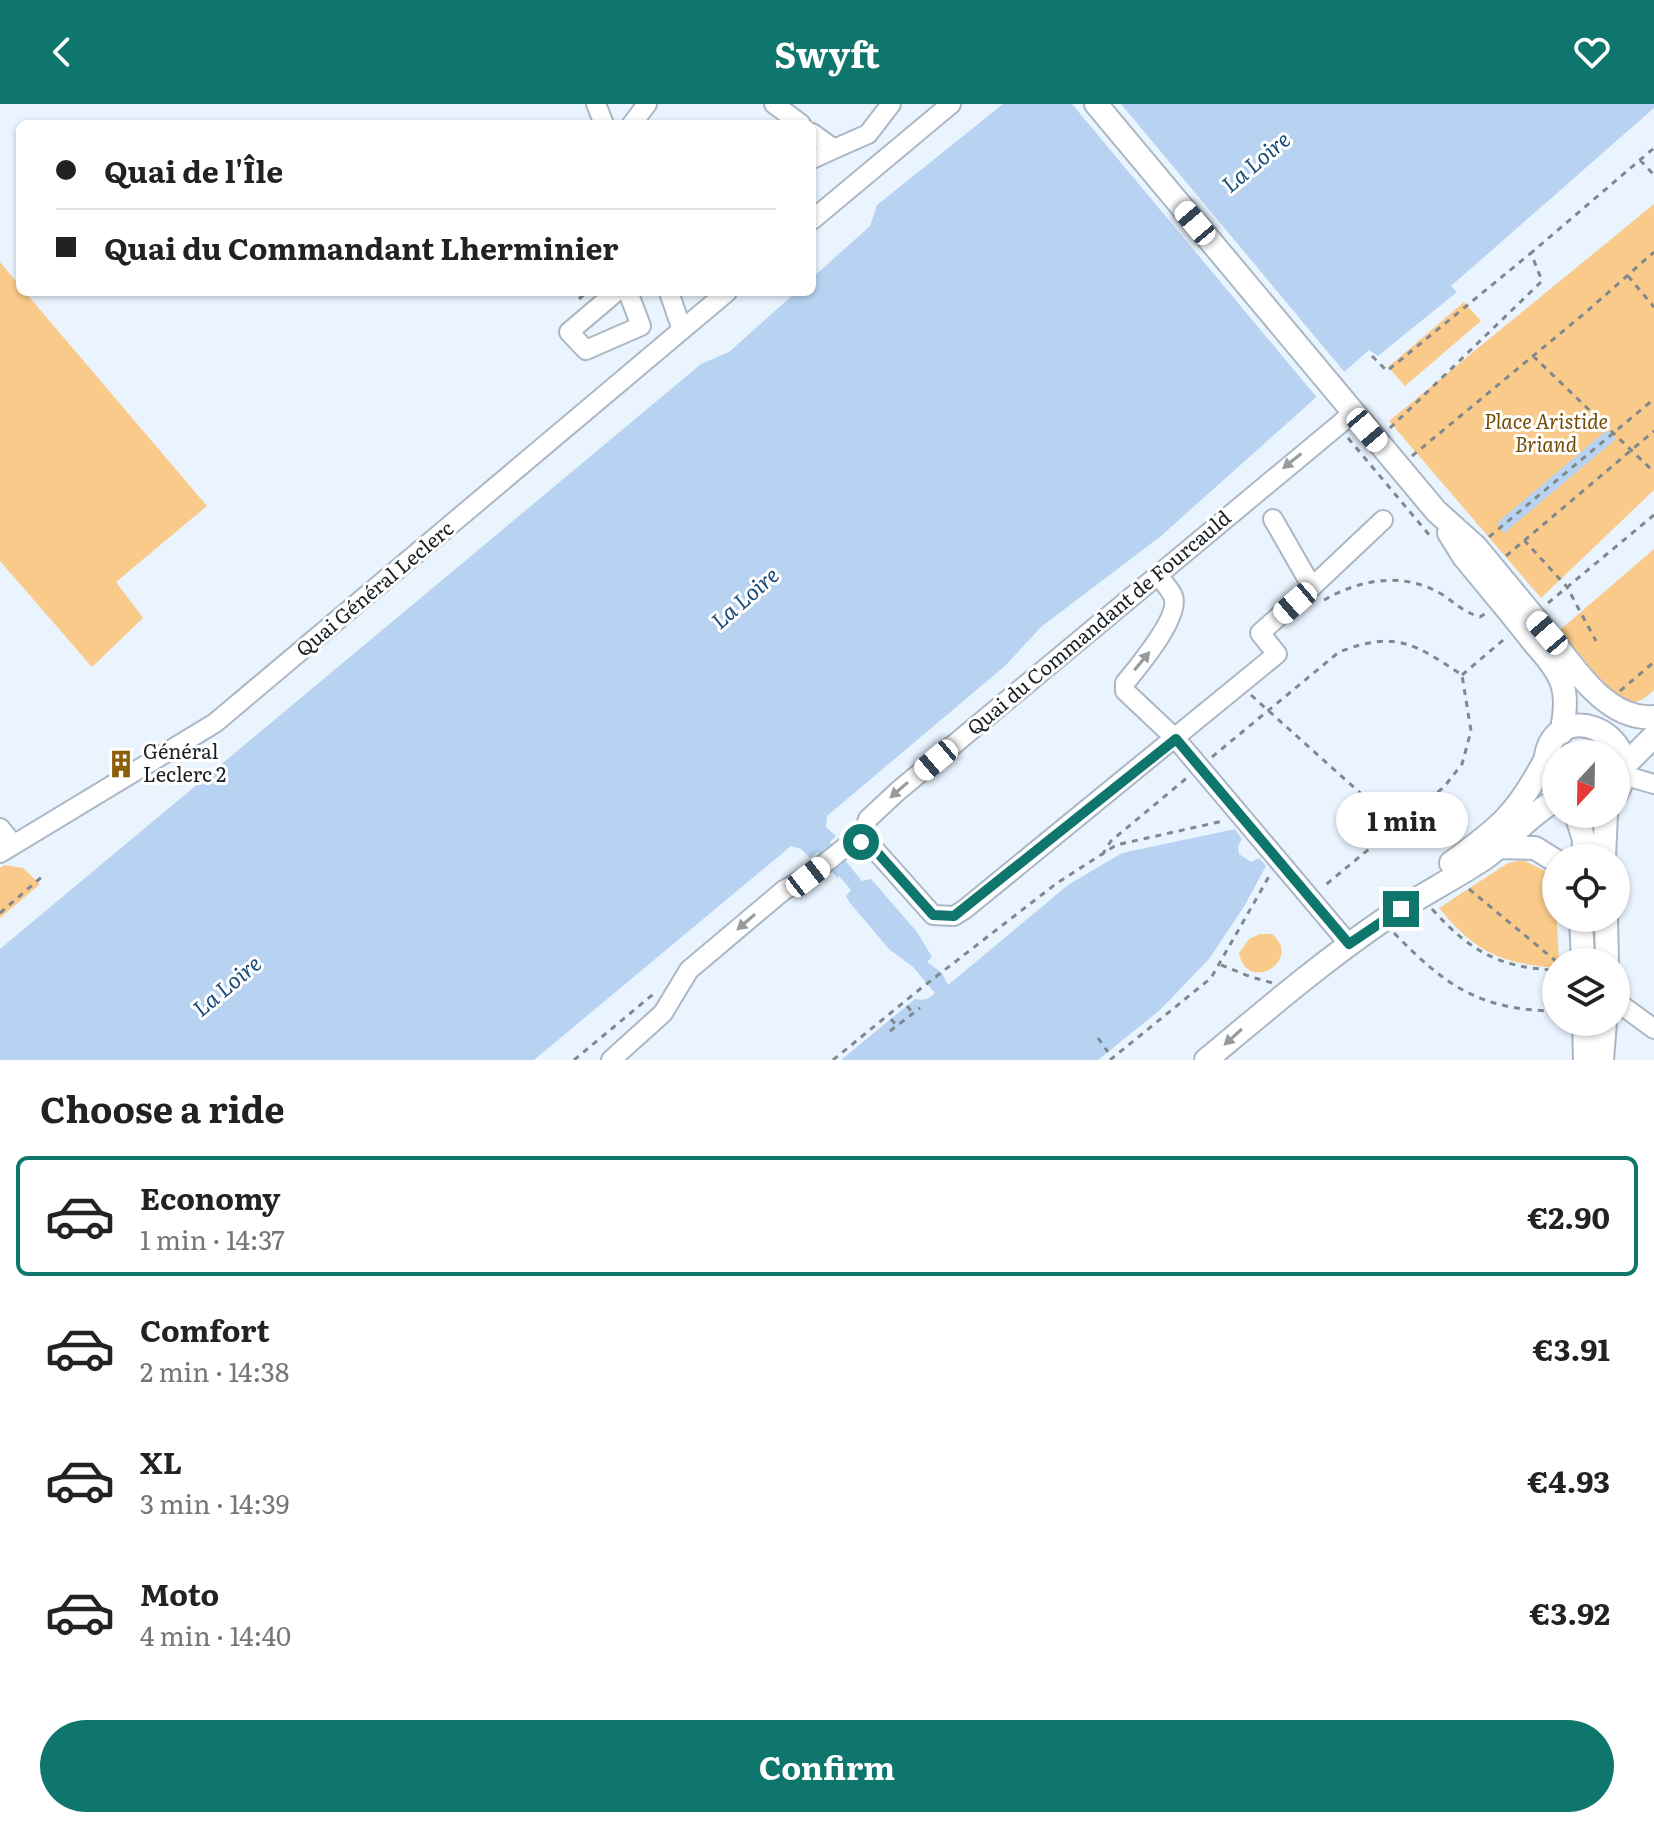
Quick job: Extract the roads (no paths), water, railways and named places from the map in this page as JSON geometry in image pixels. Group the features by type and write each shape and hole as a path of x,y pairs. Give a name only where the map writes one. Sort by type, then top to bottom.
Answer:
{"main road":[{"path":"1096,104 1334,389 1346,418 1436,511 1476,547 1506,606 1618,711 1639,717 1654,717"},
{"path":"1541,638 1566,692 1561,733"},
{"path":"1579,673 1606,731 1614,740"},
{"path":"1555,740 1561,733 1579,725 1606,731 1642,732 1654,728"},
{"path":"1630,769 1654,736"},
{"path":"1401,909 1421,886 1506,821 1542,766"},
{"path":"1206,1060 1349,944 1501,847 1542,809"},
{"path":"1501,847 1535,848 1542,852"},
{"path":"1584,1036 1585,1060"},
{"path":"1602,1060 1604,1036"}],"street":[{"path":"774,104 796,120"},
{"path":"816,157 868,134 897,115 951,104"},
{"path":"816,215 897,115"},
{"path":"816,136 834,149"},
{"path":"611,296 569,332 586,350 641,326 630,296"},
{"path":"670,296 682,330"},
{"name":"Quai Général Leclerc","path":"7,848 215,723 722,296"},
{"name":"Quai du Commandant de Fourcauld","path":"861,842 868,819 898,791 1346,418"},
{"path":"1273,519 1318,594"},
{"path":"611,1060 663,1013 689,970 784,890 849,844 861,842 876,851 933,915 954,916 1277,654 1260,633 1318,594 1383,520"},
{"path":"1158,575 1172,594 1174,603 1153,648 1124,687 1125,691 1176,739 1349,944"},
{"path":"1630,779 1654,784"},
{"path":"0,828 7,848"},
{"path":"1630,1009 1651,1020"}],"water":[{"name":"La Loire","path":"1003,104 1654,104 1654,108 1451,286 1457,292 1378,356 1369,350 1161,536 1041,627 1005,666 827,816 826,827 836,836 830,842 862,881 871,879 917,932 932,957 927,962 942,973 948,985 1068,885 1122,853 1235,829 1242,839 1239,854 1251,862 1259,858 1266,866 1245,905 1209,959 1160,1010 1098,1060 841,1060 915,999 926,999 935,993 913,967 889,949 850,903 846,896 851,890 839,876 837,878 817,852 810,858 801,849 791,846 534,1060 0,1060 0,949 701,364 729,352 792,296 816,296 816,274 870,226 877,205"},
{"path":"1607,430 1616,439 1504,533 1497,523"}],"place":[{"name":"Général Leclerc 2","path":"121,764"}],"park label":[{"name":"Place Aristide Briand","path":"1546,434"}]}
